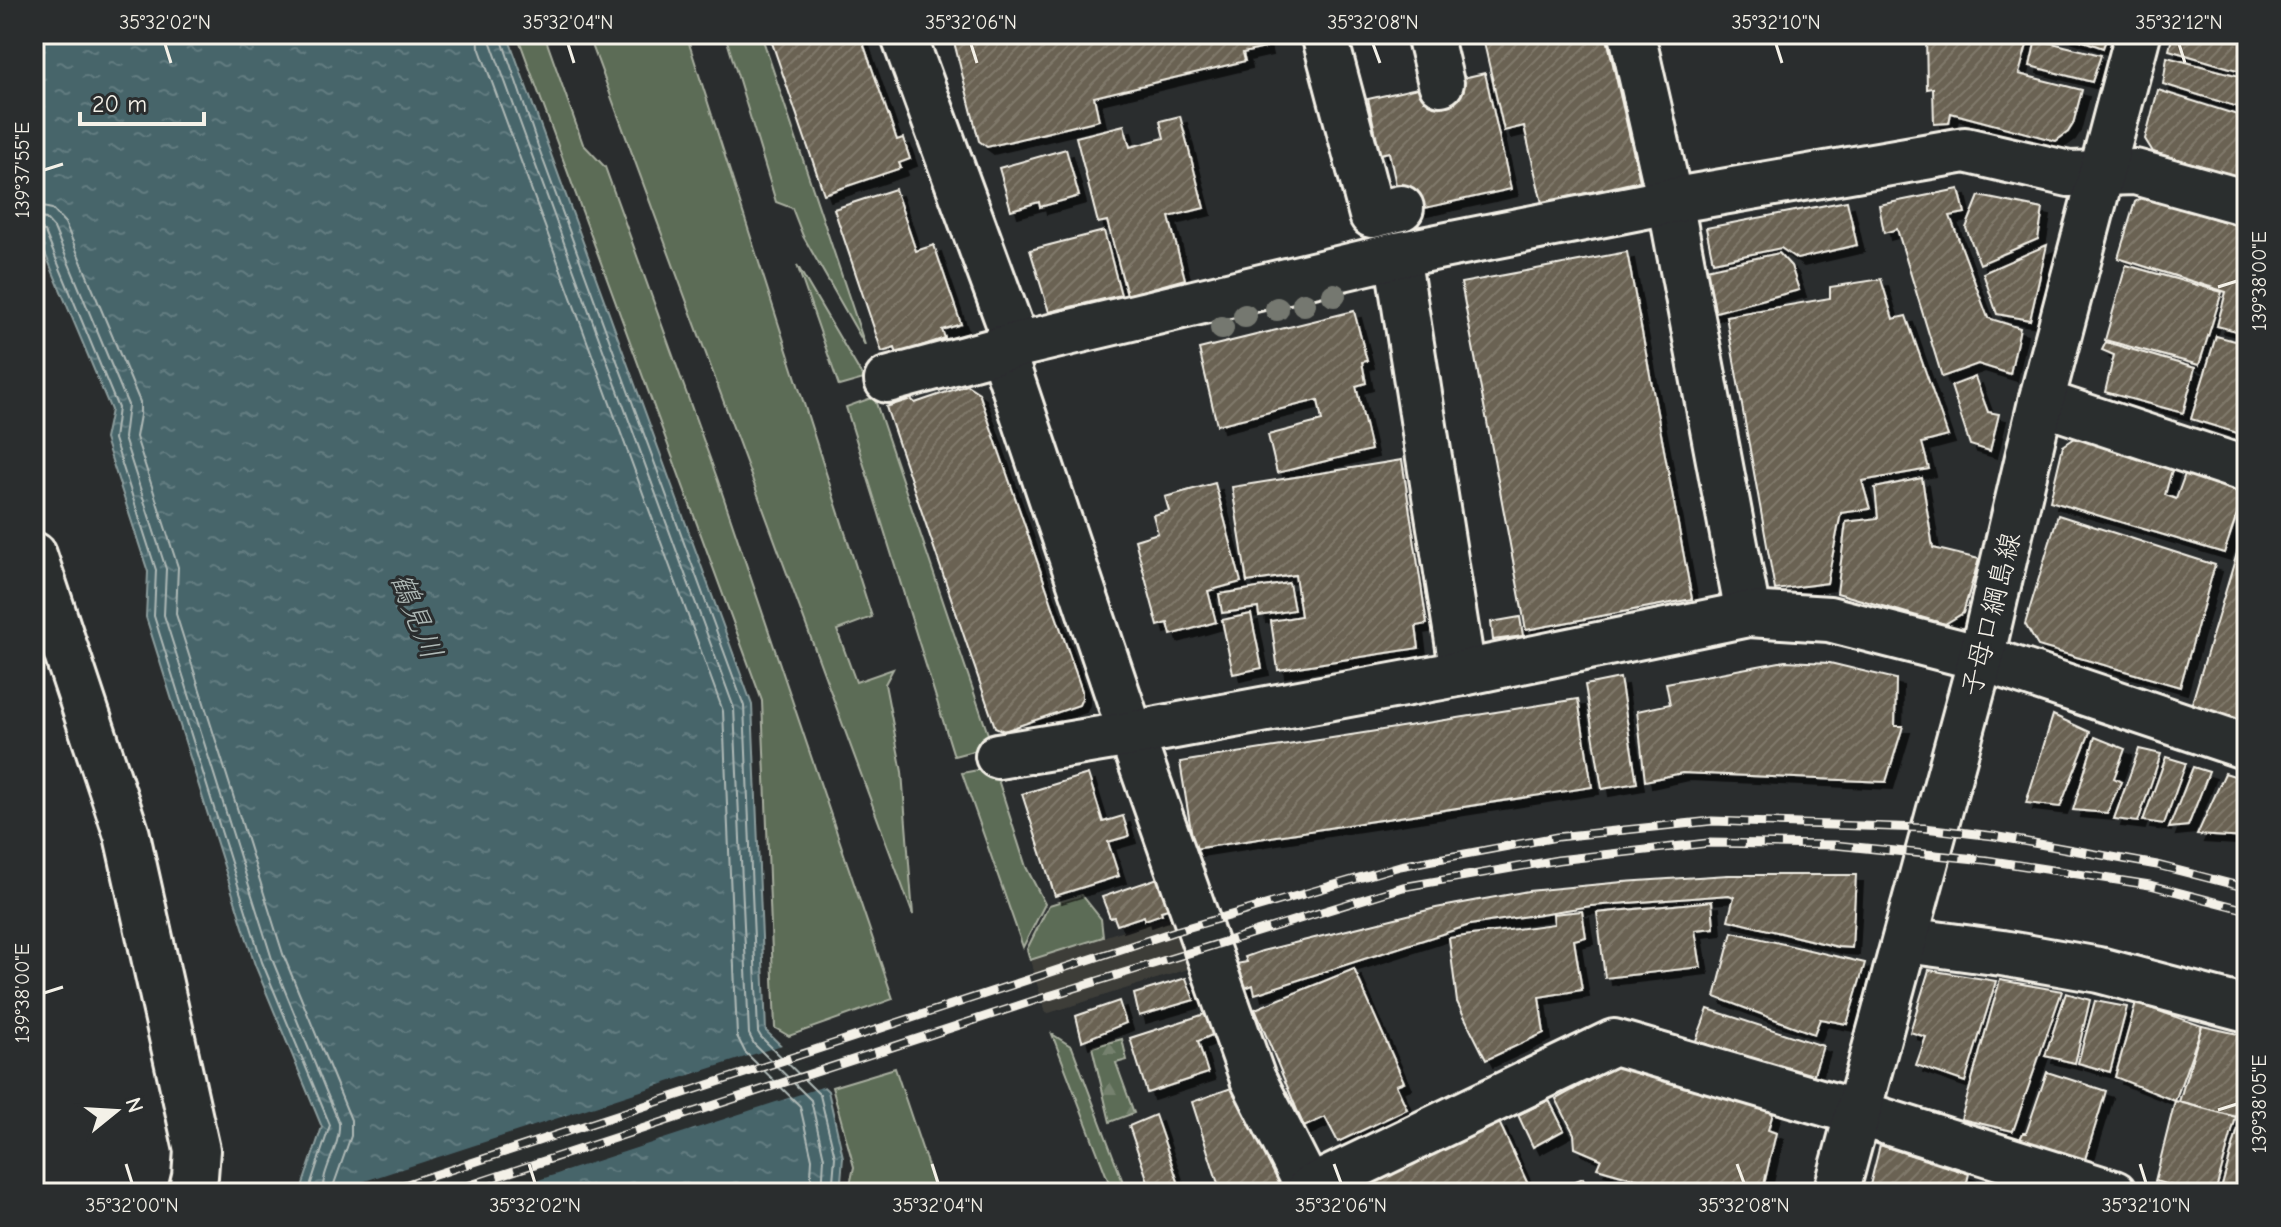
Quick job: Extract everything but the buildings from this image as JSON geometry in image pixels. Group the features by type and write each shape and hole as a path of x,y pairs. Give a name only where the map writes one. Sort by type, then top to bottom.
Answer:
{"street":[{"path":"903,34 1009,346 1131,734 1253,1079 1311,1191 1614,1042 1858,1113 2114,1193"},
{"path":"1429,34 1441,83"},
{"path":"1632,34 1670,201 1748,614"},
{"name":"子母口綱島線","path":"1836,1193 1981,658 2041,402 2138,34"},
{"path":"1330,36 1372,215 1401,208"},
{"path":"887,380 1009,346 1397,255 1670,201 1965,150 2069,174 2135,172 2247,203"},
{"path":"1397,255 1463,673"},
{"path":"2041,402 2247,470"},
{"path":"34,555 127,835 197,1150 191,1193"},
{"path":"998,756 1463,673 1748,614 1829,619 1981,658 2247,747"},
{"path":"1906,940 2099,970 2247,1009"}],"shaded area":[{"path":"1175,914 1188,969 1046,1014 1030,960"}],"green space":[{"path":"517,34 544,34 583,144 605,167 717,478 893,999 789,1036 775,1028 762,701"},
{"path":"588,34 686,34 872,617 837,630 856,682 893,669 885,684 902,772 913,915"},
{"path":"725,34 761,34 865,345 803,236 792,208 776,202"},
{"path":"797,265 864,379 839,386"},
{"path":"874,397 992,746 954,756 846,407"},
{"path":"994,767 1026,867 1045,904 1023,947 962,773"},
{"path":"1082,895 1101,919 1103,937 1030,960 1027,949 1049,905"},
{"path":"1052,1034 1072,1047 1127,1193 1113,1193"},
{"path":"1122,1039 1127,1060 1116,1063 1134,1113 1110,1122 1092,1047"},
{"path":"895,1068 937,1193 851,1193 849,1189 854,1167 832,1087"}],"water":[{"name":"鶴見川","path":"34,34 507,34 752,705 766,1031 828,1091 843,1157 840,1193 305,1193 303,1184 322,1127 255,965 146,617 148,572 105,439 111,410 34,227"}],"pier":[{"path":"785,1044 828,1085 499,1193 328,1193"}],"railway":[{"path":"380,1193 1176,931 1400,866 1557,837 1712,821 1924,828 1994,836 2157,865 2247,888"},
{"path":"446,1193 1036,1000 1403,887 1558,860 1708,843 1835,845 1986,860 2150,885 2247,910"}]}
